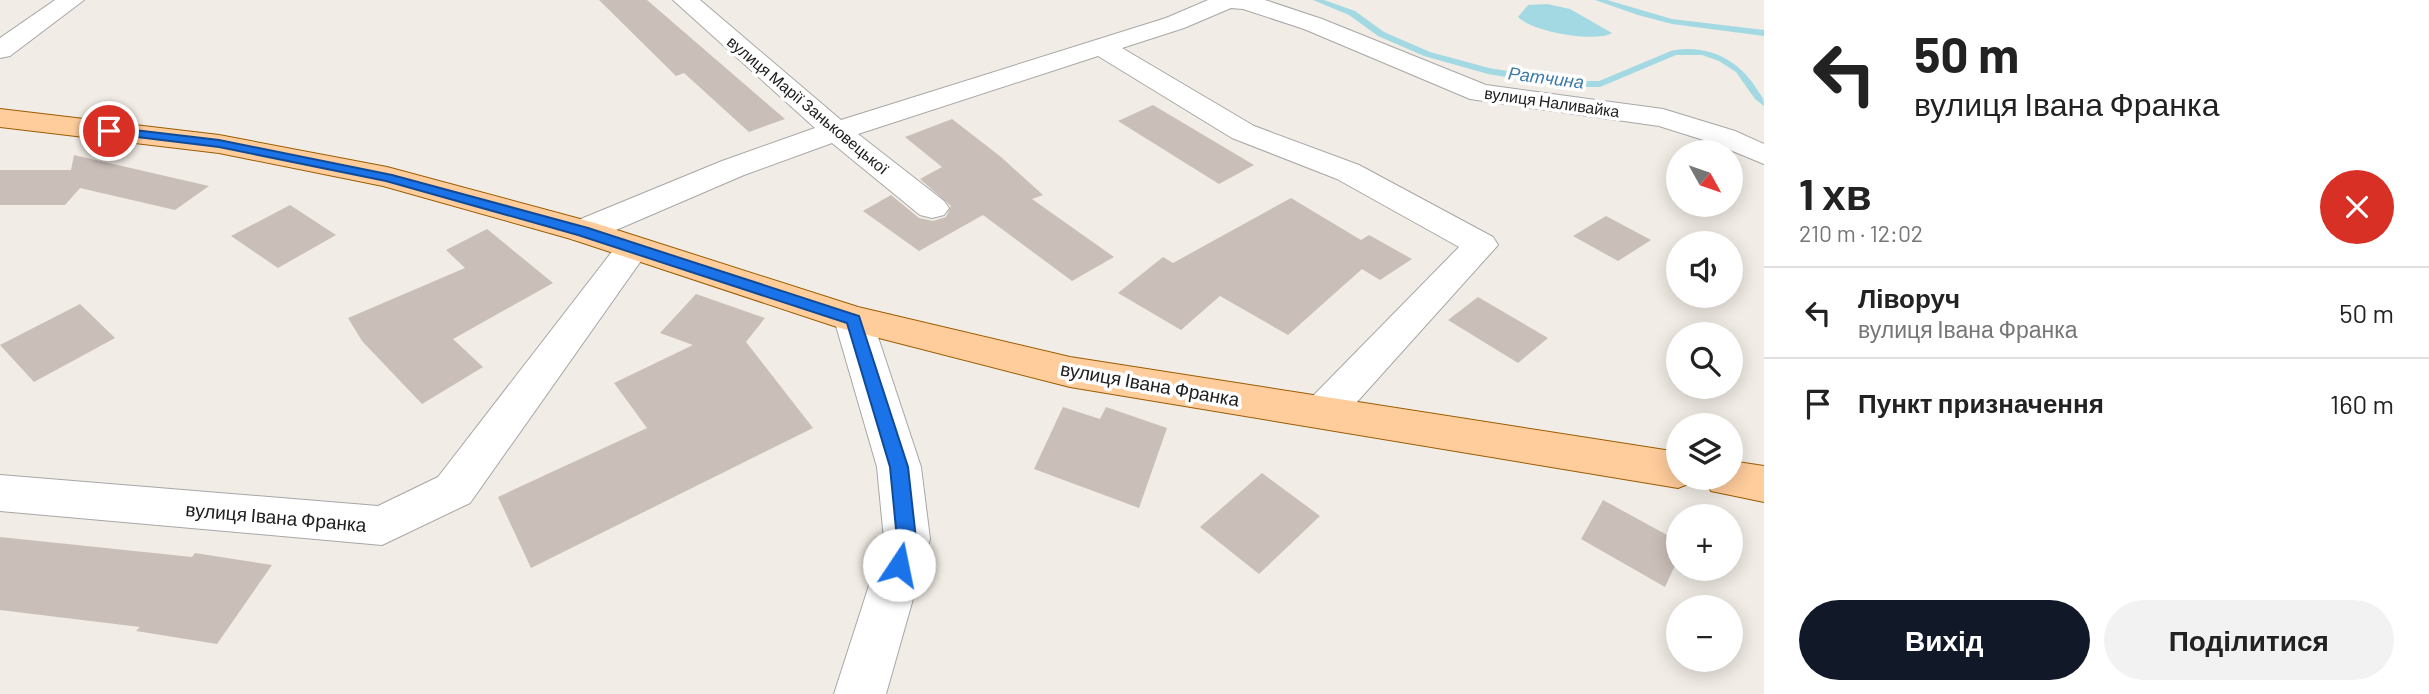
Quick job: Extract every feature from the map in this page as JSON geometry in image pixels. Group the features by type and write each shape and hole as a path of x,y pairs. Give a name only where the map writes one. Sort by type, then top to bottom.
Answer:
{"main road":[{"name":"вулиця Івана Франка","path":"0,117 219,144 387,177 583,231 853,319 1070,372 1666,468"},
{"path":"1743,481 1764,484"}],"street":[{"path":"0,50 72,0"},
{"name":"вулиця Марії Заньковецької","path":"685,0 836,131 932,208"},
{"path":"583,231 733,167 836,131 1175,23 1225,1"},
{"name":"вулиця Наливайка","path":"1225,1 1247,2 1301,19 1480,93 1663,118 1724,137 1764,155"},
{"path":"1101,47 1243,132 1348,172 1481,245 1323,412"},
{"name":"вулиця Івана Франка","path":"0,493 382,526 454,490 633,248"},
{"path":"853,319 899,467 906,539 860,694"}],"water":[{"path":"1547,4 1570,9 1612,33 1592,37 1564,34 1537,27 1518,17 1528,5"}],"building":[{"path":"599,0 647,0 785,119 749,132 684,73 676,76"},
{"path":"1153,105 1254,165 1219,184 1118,121"},
{"path":"952,119 1001,157 1043,195 1032,199 1114,257 1072,281 983,215 919,251 863,211 891,195 919,218 933,221 946,217 951,206 920,179 942,167 905,137"},
{"path":"74,155 209,186 175,210 80,188 65,205 0,205 0,170 71,170"},
{"path":"1291,198 1361,240 1369,235 1412,259 1380,280 1362,269 1288,335 1220,296 1181,330 1118,293 1163,257 1173,263"},
{"path":"290,205 336,235 278,268 231,236"},
{"path":"1606,216 1651,240 1618,261 1573,236"},
{"path":"487,229 553,283 453,339 483,367 422,404 362,341 348,318 465,268 446,250"},
{"path":"696,294 765,318 746,342 813,428 531,568 498,497 647,428 614,383 693,345 660,333"},
{"path":"1478,297 1548,338 1518,363 1448,320"},
{"path":"80,304 115,338 34,382 0,345"},
{"path":"1063,407 1100,419 1106,407 1167,428 1139,508 1034,469"},
{"path":"1262,473 1320,516 1259,574 1200,527"},
{"path":"1603,500 1666,534 1668,581 1665,587 1581,539"},
{"path":"0,537 192,557 195,553 272,565 217,644 136,631 140,627 0,610"}],"waterway":[{"name":"Ратчина","path":"1317,0 1352,13 1381,34 1427,54 1488,71 1568,84 1600,84 1674,53 1702,53 1722,60 1739,71 1764,103"},
{"path":"1599,0 1672,21 1764,33"}],"route":[{"path":"109,131 219,144 387,177 583,231 853,319 899,467 906,539 899,565"}]}
